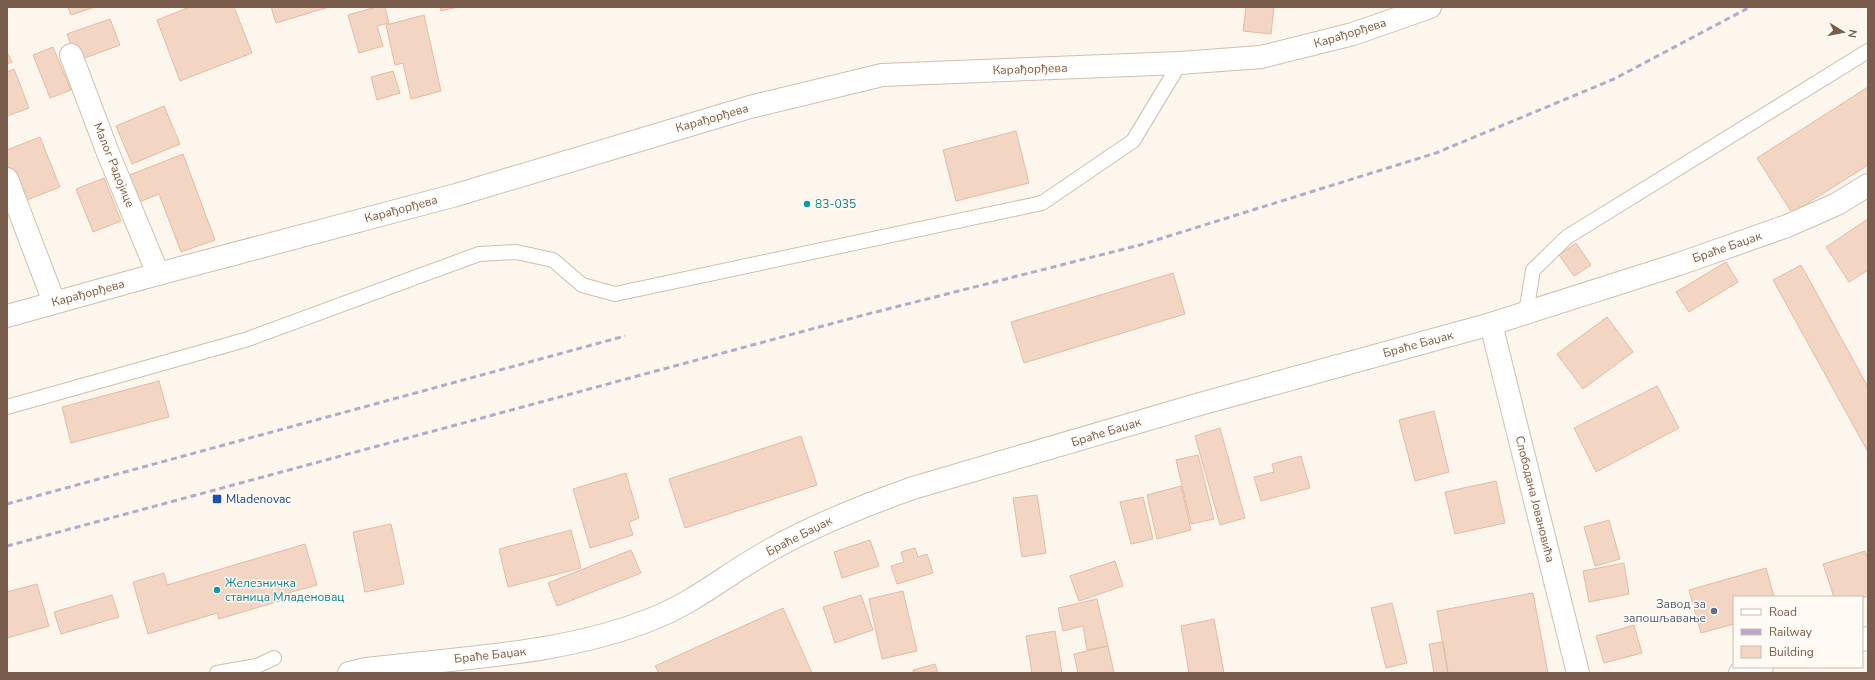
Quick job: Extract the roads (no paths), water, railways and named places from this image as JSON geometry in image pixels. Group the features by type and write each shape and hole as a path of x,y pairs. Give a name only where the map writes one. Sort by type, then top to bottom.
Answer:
{"street":[{"name":"Карађорђева","path":"7,316 54,302 456,195 750,107 882,75 1180,63 1261,57 1353,34 1430,7"},
{"name":"Малог Радојице","path":"71,55 108,153 158,274"},
{"path":"7,179 54,302"},
{"name":"Браће Баџак","path":"349,673 366,669 540,649 570,644 616,632 680,607 725,576 772,548 822,524 877,501 921,486 1200,404 1526,313 1679,264 1788,226 1837,204 1868,185"},
{"name":"Слободана Јовановића","path":"1491,324 1578,673"},
{"path":"1740,673 1758,668"}],"lane":[{"path":"1526,313 1533,270 1567,237 1868,50"},
{"path":"7,407 245,340 479,254 516,252 552,260 582,285 615,294 1042,203 1134,141 1180,63"},
{"path":"217,673 257,666 274,658"}],"railway":[{"path":"7,546 860,316 1140,245 1436,153 1614,79 1750,7"},
{"path":"7,504 625,336"}],"place":[{"name":"83-035","path":"807,204"},
{"name":"Mladenovac","path":"217,499"},
{"name":"Железничка станица Младеновац","path":"217,590"},
{"name":"Завод за запошљавање","path":"1714,611"}]}
